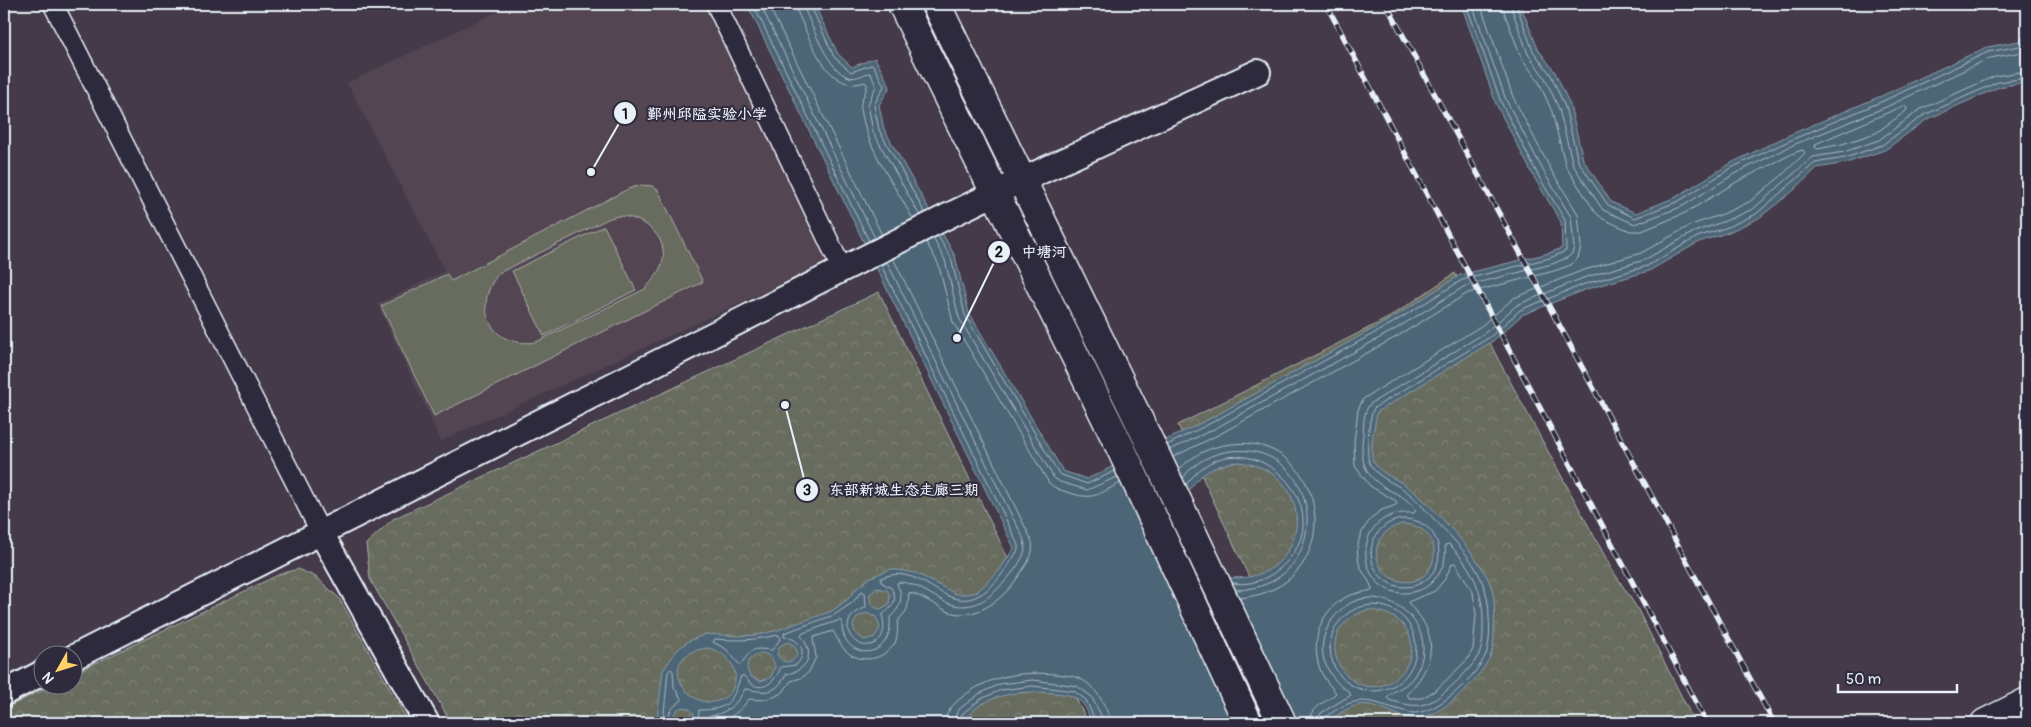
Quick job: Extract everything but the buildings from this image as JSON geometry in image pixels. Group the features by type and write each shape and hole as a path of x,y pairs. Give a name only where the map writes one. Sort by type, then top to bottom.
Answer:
{"main road":[{"path":"902,4 1122,451 1248,723"},
{"path":"936,4 1147,437 1282,723"},
{"path":"1985,723 2027,702"}],"street":[{"path":"53,4 320,531 427,723"},
{"path":"716,4 845,267"},
{"path":"82,653 320,531 948,216 1258,72"},
{"path":"4,693 32,678"}],"shaded area":[{"path":"513,4 706,4 832,261 441,441 377,304 445,271 347,83"}],"green space":[{"path":"641,185 652,186 658,190 703,282 434,416 381,306 447,274 451,281 628,189","holes":["626,217 643,223 656,234 661,242 663,259 660,268 645,289 536,342 520,342 507,339 497,332 490,323 487,312 487,299 491,286 499,273 610,218"]},
{"path":"604,226 636,290 544,336 512,271"},
{"path":"1455,273 1498,359 1613,571 1637,608 1695,723 1317,723 1178,425 1390,317"},
{"path":"879,292 1088,723 451,723 370,579 366,544 393,519"},
{"path":"298,569 316,577 339,598 409,723 4,723 4,709 34,694 82,694 82,670 280,574"}],"water":[{"path":"747,4 814,4 838,54 852,67 875,58 890,87 879,105 884,129 955,256 969,313 1063,471 1087,479 1209,419 1389,320 1460,275 1549,253 1562,248 1561,222 1535,179 1496,104 1461,4 1520,4 1538,49 1555,72 1570,105 1583,159 1611,202 1636,213 1676,197 1731,163 1789,135 1881,96 1987,47 2019,41 2027,35 2027,82 1999,87 1926,120 1885,150 1846,163 1817,168 1793,191 1759,218 1729,232 1699,242 1649,271 1587,289 1522,315 1493,341 1377,412 1372,444 1372,457 1376,466 1419,496 1456,534 1478,562 1486,575 1492,591 1494,635 1490,657 1468,687 1458,697 1435,713 1413,718 1365,704 1349,708 1325,723 1092,723 1084,705 1076,698 1061,694 1029,692 1003,696 980,705 963,723 692,723 694,714 691,710 683,707 679,708 675,714 676,723 658,723 663,670 678,649 689,641 706,634 758,635 832,611 871,577 891,569 916,573 956,594 977,592 999,571 1014,548","holes":["1238,462 1266,470 1284,485 1294,505 1296,527 1290,548 1275,565 1254,576 1225,577 1183,502 1187,493 1198,479 1220,466","1402,524 1417,527 1428,534 1433,545 1434,556 1431,567 1424,576 1414,581 1400,581 1390,577 1383,570 1379,564 1377,550 1380,539 1389,530","877,588 887,590 890,595 889,604 881,609 875,607 870,594","1367,610 1388,614 1397,619 1409,634 1411,654 1407,665 1399,676 1388,683 1372,687 1357,683 1346,674 1338,662 1335,647 1338,633 1348,620","866,613 876,617 880,628 875,637 864,640 855,633 853,625 857,617","788,642 795,646 798,654 792,661 787,662 782,660 777,654 780,646","707,648 715,650 732,664 735,678 734,685 730,693 717,701 704,701 692,696 683,686 678,675 680,663 689,654","760,653 766,654 772,659 775,668 770,678 760,681 750,676 747,665 753,657"]}],"railway":[{"path":"1326,4 1707,723"},
{"path":"1386,4 1774,723"}],"place":[{"name":"鄞州邱隘实验小学","path":"591,172"},
{"name":"中塘河","path":"957,338"},
{"name":"东部新城生态走廊三期","path":"785,405"}]}
